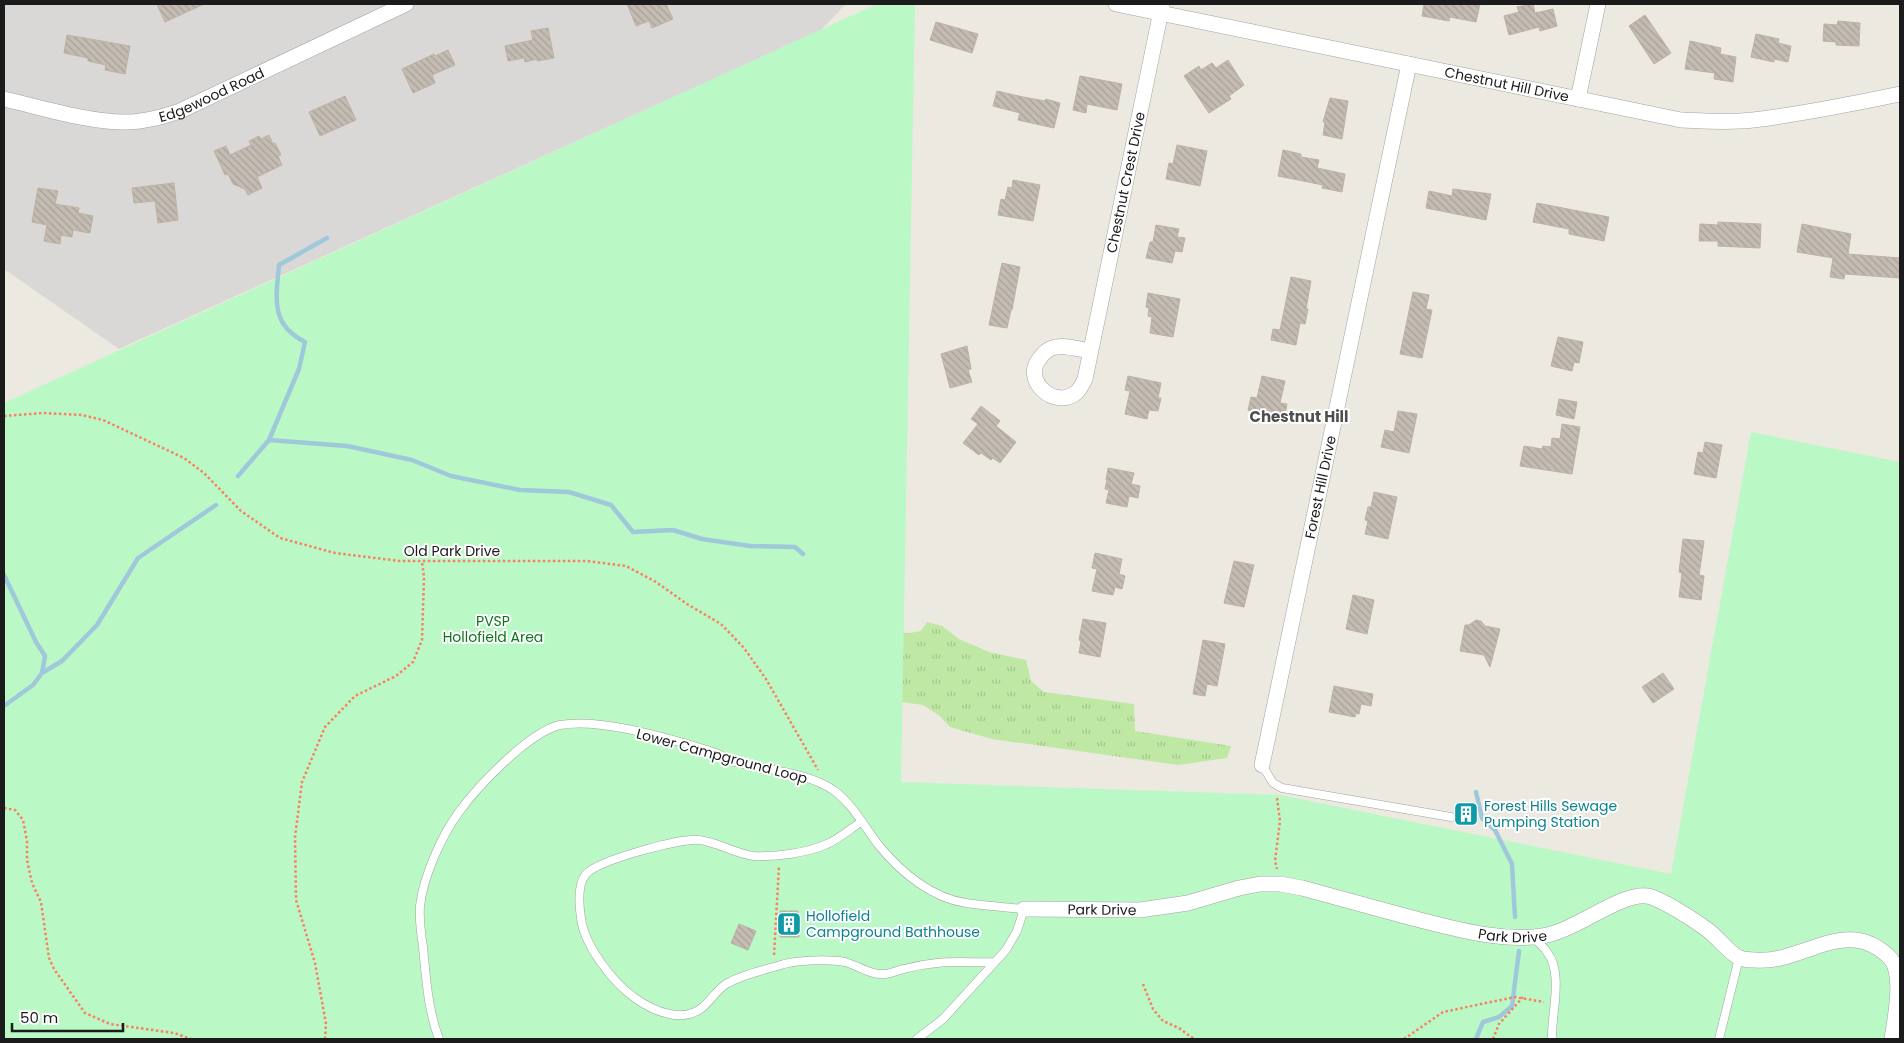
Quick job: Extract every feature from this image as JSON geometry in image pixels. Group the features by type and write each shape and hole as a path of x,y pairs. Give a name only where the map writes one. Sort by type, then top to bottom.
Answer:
{"street":[{"name":"Edgewood Road","path":"4,99 96,119 127,122 155,119 180,111 406,4"},
{"name":"Chestnut Hill Drive","path":"1116,4 1162,9 1409,64 1681,120 1713,122 1752,120 1825,110 1900,94"},
{"path":"1578,99 1598,4"},
{"name":"Chestnut Crest Drive","path":"1090,351 1064,347 1045,351 1037,361 1034,372 1036,383 1044,393 1056,398 1069,397 1078,391 1085,379 1162,9"},
{"name":"Forest Hill Drive","path":"1262,765 1409,64"},
{"name":"Park Drive","path":"1024,909 1140,910 1188,903 1246,886 1280,884 1302,888 1466,932 1532,937 1562,932 1632,898 1647,896 1663,902 1708,931 1740,958"},
{"path":"1740,958 1758,961 1775,959 1824,943 1845,940 1864,942 1880,950 1892,960 1900,977 1899,998 1892,1039"}],"lane":[{"name":"Lower Campground Loop","path":"439,1039 433,1024 430,1006 421,928 420,907 426,880 455,817 474,791 520,747 545,730 560,725 581,724 609,726 669,738 719,754 730,761 806,778 835,791 849,804 861,822"},
{"path":"1262,765 1273,783 1282,788 1452,817"},
{"path":"917,1039 943,1019 1006,950 1017,931 1024,909 964,903 937,895 913,879 882,849 861,822 828,844 806,851 753,856 714,842 697,840 673,843 619,858 598,866 586,874 579,899 581,921 591,947 623,990 645,1006 660,1012 689,1014 702,1008 725,985 743,976 787,963 814,960 845,962 869,972 884,974 938,963 994,962"},
{"path":"1532,937 1548,952 1556,974 1555,1004 1551,1023 1552,1039"},
{"path":"1719,1039 1740,958"}],"path":[{"name":"Old Park Drive","path":"4,416 43,413 82,415 103,420 184,458 204,473 241,511 280,538 335,553 422,562 588,561 626,566 656,582 687,604 721,624 744,648 766,679 819,771"},
{"path":"325,1039 326,1024 316,963 296,900 294,837 302,782 324,727 355,696 396,676 413,662 422,640 424,577 422,562"},
{"path":"1277,798 1280,821 1275,861 1280,884"},
{"path":"4,808 15,810 23,820 27,841 27,860 32,882 42,902 49,958 54,969 85,1014 110,1024 174,1033 190,1039"},
{"path":"773,968 779,854"},
{"path":"1143,984 1153,1010 1163,1020 1179,1028 1194,1039"},
{"path":"1404,1039 1443,1012 1515,997 1555,1004"},
{"path":"1493,1039 1499,1024 1523,997"}],"shaded area":[{"path":"4,4 846,4 821,30 119,349 4,269"}],"green space":[{"name":"PVSP Hollofield Area","path":"877,4 915,4 901,782 1280,795 1671,874 1751,432 1900,462 1900,1039 4,1039 4,403"},
{"path":"4,508 791,639 910,633 921,631 927,622 942,626 959,639 989,652 1026,660 1031,681 1044,692 1134,704 1135,731 1231,746 1227,758 1178,765 992,739 950,727 940,716 923,705 459,639"}],"building":[{"path":"157,4 204,4 165,22"},
{"path":"627,4 666,4 673,19 652,28 649,21 636,26"},
{"path":"1424,4 1480,4 1476,22 1450,17 1449,21 1422,16"},
{"path":"1533,4 1535,13 1553,9 1557,26 1540,31 1539,27 1509,35 1504,16 1519,12 1517,7"},
{"path":"1645,15 1671,53 1654,64 1629,26"},
{"path":"1838,21 1860,23 1859,46 1836,45 1836,42 1823,41 1824,24 1837,25"},
{"path":"936,22 978,34 972,53 930,40"},
{"path":"548,28 554,58 525,62 524,58 508,61 505,46 533,40 531,31"},
{"path":"1756,34 1779,39 1778,43 1791,46 1788,62 1774,59 1774,62 1751,57"},
{"path":"67,35 130,46 125,74 105,70 106,65 88,61 88,58 64,53"},
{"path":"1690,41 1721,48 1720,54 1736,57 1733,82 1714,79 1715,73 1685,69"},
{"path":"448,50 455,65 432,75 435,83 413,93 402,69 434,54 435,56"},
{"path":"1228,60 1244,85 1229,96 1231,99 1209,113 1184,76 1199,66 1201,70 1212,63 1216,68"},
{"path":"1080,76 1122,84 1117,110 1087,104 1086,113 1073,110"},
{"path":"997,91 1060,103 1054,128 1018,120 1020,113 993,106"},
{"path":"345,96 356,120 320,136 309,112"},
{"path":"1330,98 1348,101 1342,139 1323,135 1325,122 1323,122"},
{"path":"269,135 281,155 278,156 282,165 257,177 262,188 248,195 245,189 233,184 228,174 225,175 214,151 226,146 230,155 251,145 249,141 259,136 261,139"},
{"path":"1177,145 1207,151 1200,186 1166,179 1169,163 1173,164"},
{"path":"1283,150 1301,154 1301,157 1319,160 1317,168 1345,174 1342,192 1322,188 1323,185 1278,176"},
{"path":"1013,180 1040,185 1033,221 998,215 1001,199 1005,200 1008,187 1012,188"},
{"path":"174,183 178,220 158,223 155,201 134,203 132,188"},
{"path":"38,188 58,191 55,204 79,208 78,213 93,216 90,233 73,230 72,237 61,235 60,244 44,241 47,225 32,222"},
{"path":"1453,189 1491,194 1486,220 1426,208 1429,191 1452,196"},
{"path":"1537,203 1609,217 1604,241 1569,234 1569,229 1533,222"},
{"path":"1718,222 1761,224 1760,248 1718,246 1718,241 1699,241 1700,224 1718,225"},
{"path":"1802,224 1851,234 1848,254 1900,258 1900,278 1845,274 1844,279 1830,277 1833,258 1797,252"},
{"path":"1156,225 1179,229 1177,237 1185,238 1182,252 1175,251 1172,263 1146,258 1150,242 1153,242"},
{"path":"1002,263 1020,267 1007,328 989,325"},
{"path":"1291,277 1311,281 1305,324 1300,323 1296,345 1271,340 1273,329 1280,330"},
{"path":"1413,292 1429,295 1426,309 1432,310 1422,358 1400,354"},
{"path":"1148,293 1180,299 1173,337 1150,333 1152,317 1148,316 1149,308 1146,307"},
{"path":"1558,337 1583,342 1579,363 1574,362 1572,371 1551,366"},
{"path":"967,346 971,369 968,370 972,382 950,388 941,354"},
{"path":"1128,376 1161,383 1158,398 1161,398 1158,411 1149,410 1147,419 1125,414 1130,391 1125,390"},
{"path":"1262,376 1285,381 1280,403 1287,404 1284,419 1248,410 1251,397 1257,398"},
{"path":"1559,399 1577,402 1574,419 1556,415"},
{"path":"981,406 1000,421 996,426 1016,442 1000,463 993,458 991,460 981,453 979,455 963,443 978,424 971,419"},
{"path":"1398,411 1417,414 1409,453 1381,447 1385,430 1394,432"},
{"path":"1562,424 1580,427 1572,474 1520,466 1524,446 1542,449 1543,446 1551,447 1552,438 1560,439"},
{"path":"1705,442 1722,445 1716,478 1694,474 1698,452 1703,453"},
{"path":"1108,468 1134,473 1131,484 1140,486 1138,498 1129,496 1127,507 1106,503 1109,490 1105,489"},
{"path":"1374,492 1397,497 1388,539 1365,534 1368,521 1365,520 1368,507 1371,507"},
{"path":"1683,539 1704,541 1699,575 1704,576 1701,600 1679,597 1682,573 1679,572"},
{"path":"1095,553 1122,559 1119,574 1125,576 1122,589 1115,587 1113,595 1092,591 1097,569 1092,568"},
{"path":"1234,561 1254,565 1244,607 1224,603"},
{"path":"1353,595 1374,600 1367,634 1346,629"},
{"path":"1083,619 1106,623 1100,657 1079,653 1081,641 1079,640"},
{"path":"1476,620 1481,621 1485,626 1500,629 1490,667 1484,655 1460,651 1465,625 1469,625"},
{"path":"1203,640 1225,644 1217,686 1207,684 1205,696 1193,694"},
{"path":"1663,673 1674,689 1653,703 1642,687"},
{"path":"1334,686 1373,694 1371,706 1361,704 1359,714 1356,713 1355,717 1329,712"},
{"name":"Hollofield Campground Bathhouse","path":"780,911 798,911 799,937 780,937"},
{"path":"739,924 756,931 748,950 731,943"}],"waterway":[{"path":"238,476 269,440 299,369 305,342 294,335 281,319 277,300 279,265 327,238"},
{"path":"269,440 347,446 412,460 451,476 520,490 569,492 611,505 633,532 673,530 702,539 750,546 795,547 803,554"},
{"path":"42,673 62,661 97,625 138,558 216,505"},
{"path":"4,575 36,642 45,656 42,673 33,685 4,706"},
{"path":"1476,792 1482,818 1495,830 1512,864 1515,917"},
{"path":"1476,1039 1483,1022 1499,1017 1512,1006 1519,951"}],"place":[{"name":"Forest Hills Sewage Pumping Station","path":"1466,814"},
{"name":"Hollofield Campground Bathhouse","path":"789,924"}],"district":[{"name":"Chestnut Hill","path":"1299,416"}]}
